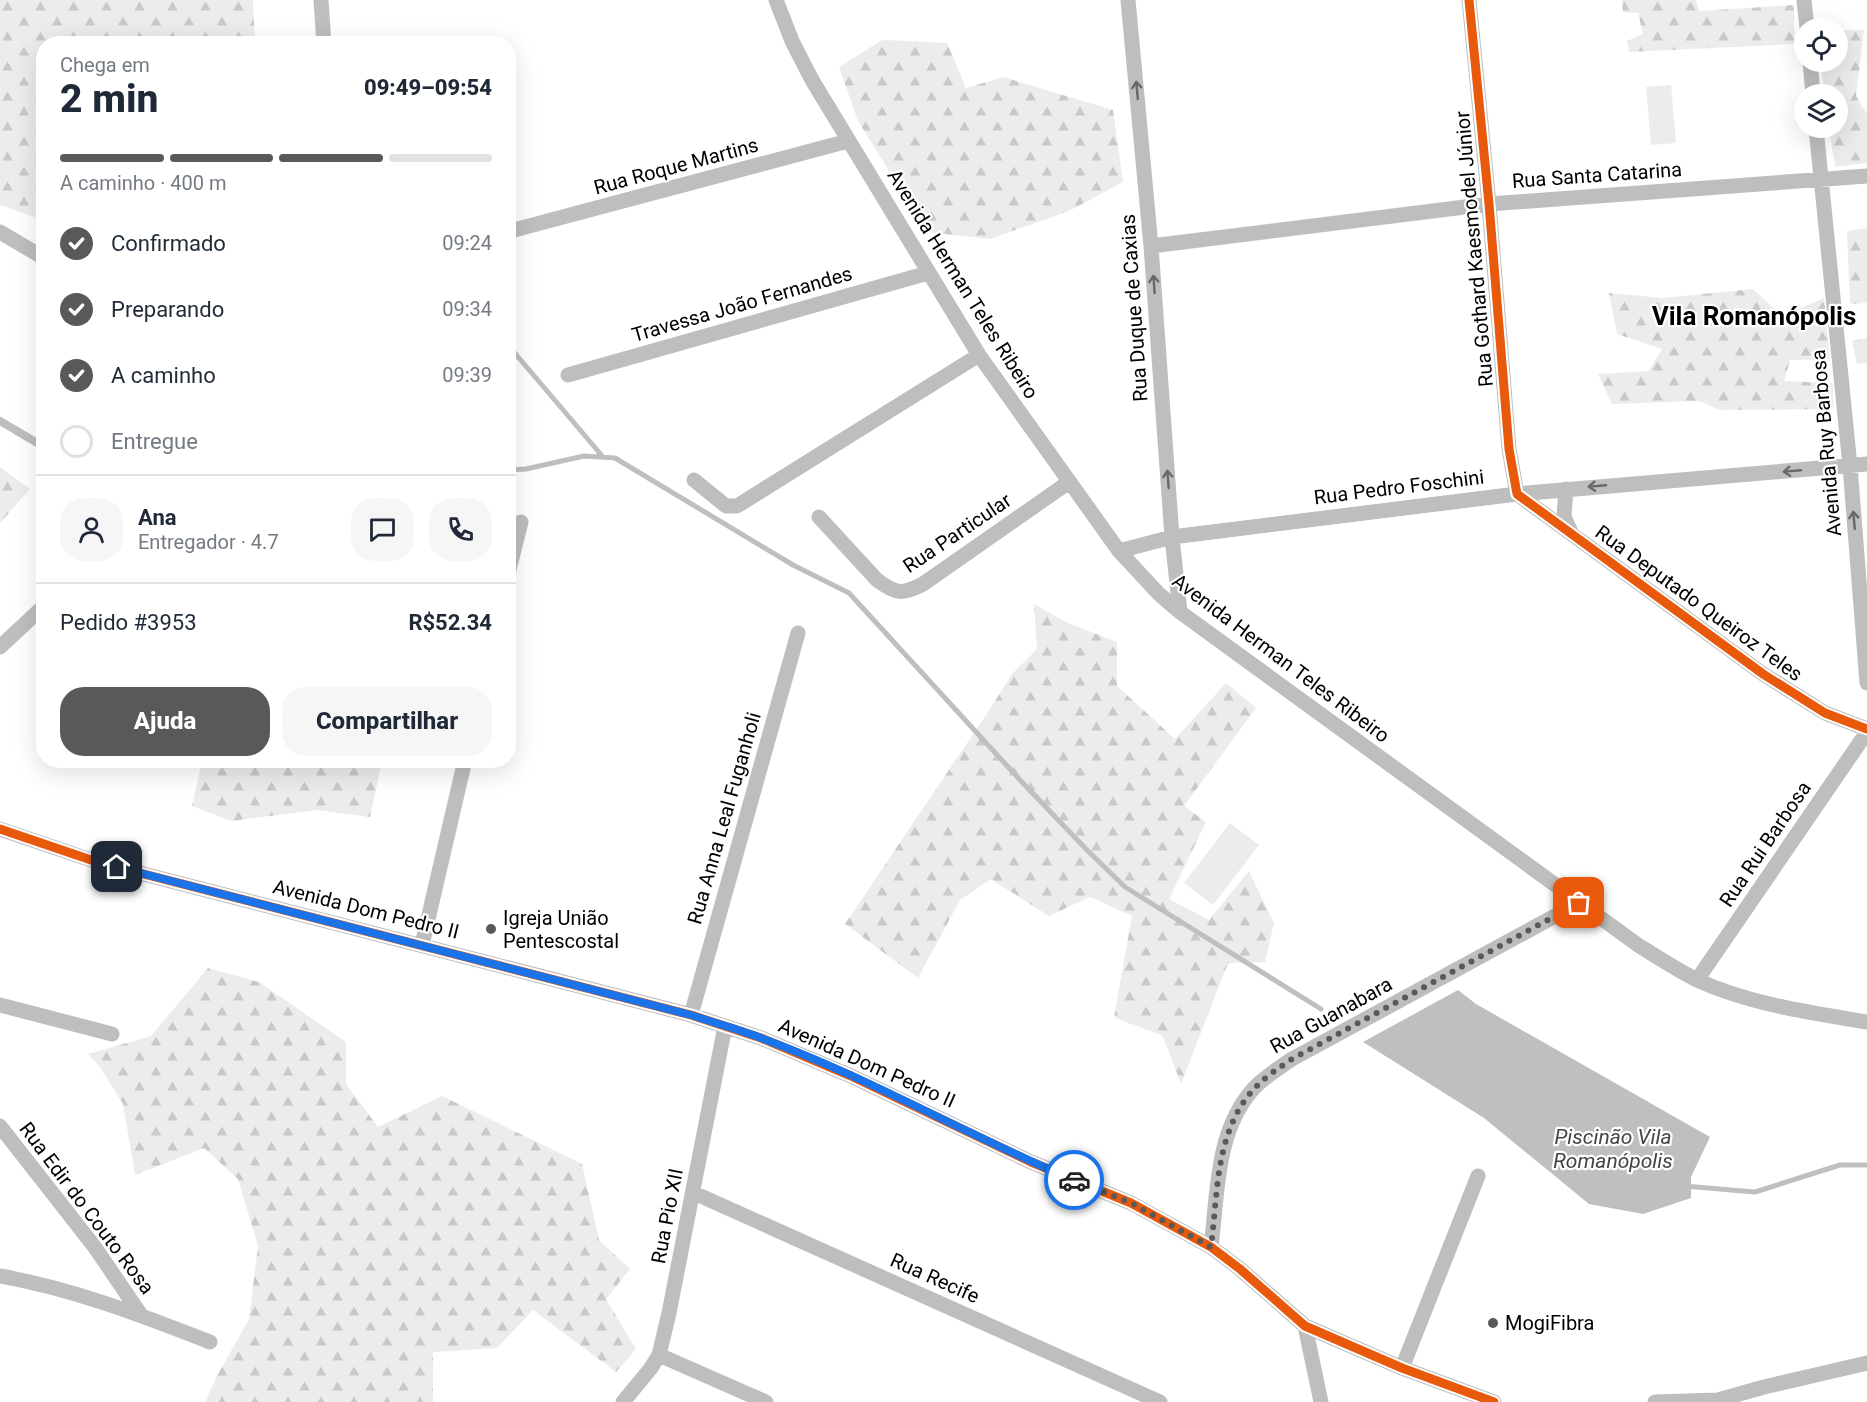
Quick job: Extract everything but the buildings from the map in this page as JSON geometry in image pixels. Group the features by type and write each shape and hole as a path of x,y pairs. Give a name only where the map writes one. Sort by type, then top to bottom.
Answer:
{"street":[{"path":"321,0 323,36"},
{"name":"Avenida Herman Teles Ribeiro","path":"776,0 792,41 812,80 979,355 1119,551 1159,594 1180,612 1638,945 1697,980 1737,994 1798,1011 1867,1022"},
{"name":"Rua Duque de Caxias","path":"1128,0 1151,246 1172,537 1180,612"},
{"name":"Rua Gothard Kaesmodel Júnior","path":"1469,0 1490,204 1509,449 1517,494"},
{"path":"1804,0 1806,18"},
{"name":"Avenida Ruy Barbosa","path":"1817,138 1850,466 1867,683"},
{"name":"Rua Roque Martins","path":"516,229 848,141"},
{"name":"Rua Santa Catarina","path":"1151,246 1490,204 1867,176"},
{"path":"0,232 36,253"},
{"name":"Travessa João Fernandes","path":"568,375 928,273"},
{"path":"694,480 726,506 737,506 979,355"},
{"name":"Rua Pedro Foschini","path":"1119,551 1172,537 1517,494 1867,464"},
{"name":"Rua Particular","path":"819,517 877,580 888,588 907,592 923,584 1069,482"},
{"name":"Rua Deputado Queiroz Teles","path":"1566,489 1564,517 1571,533"},
{"name":"Rua Deputado Queiroz Teles","path":"1517,494 1763,674 1824,713 1867,730"},
{"path":"516,542 521,522"},
{"path":"0,647 36,614"},
{"name":"Rua Anna Leal Fuganholi","path":"691,1015 798,633"},
{"name":"Rua Rui Barbosa","path":"1697,980 1867,730"},
{"path":"422,945 463,768"},
{"name":"Avenida Dom Pedro II","path":"0,829 97,862 691,1015 761,1038 851,1076 1031,1162 1131,1203 1211,1247 1240,1269 1305,1326 1402,1368 1494,1402"},
{"name":"Rua Guanabara","path":"1211,1247 1216,1185 1223,1150 1238,1111 1254,1089 1292,1059 1579,903"},
{"path":"0,1005 112,1034"},
{"name":"Rua Pio XII","path":"623,1402 651,1368 658,1355 669,1314 694,1193 725,1026"},
{"name":"Rua Edir do Couto Rosa","path":"0,1126 93,1246 141,1315"},
{"path":"1402,1368 1478,1176"},
{"name":"Rua Recife","path":"694,1193 1160,1402"},
{"path":"0,1276 90,1297 210,1342"},
{"path":"1305,1326 1321,1402"},
{"path":"658,1355 766,1402"},
{"path":"1655,1402 1717,1401 1764,1387 1867,1363"}],"lane":[{"path":"0,421 36,442"}],"green space":[{"path":"0,0 253,0 255,36 36,36 36,218 0,205"},
{"path":"1622,0 1696,0 1699,11 1794,5 1794,44 1629,52 1627,41 1643,34 1638,13 1623,12"},
{"path":"1848,30 1864,30 1856,96 1867,114 1867,163 1835,167 1831,138 1848,138 1848,84 1823,84 1822,72 1848,72"},
{"path":"882,40 947,43 966,88 1003,77 1113,110 1123,182 1069,211 990,239 927,232 858,121 839,67"},
{"path":"1671,85 1676,143 1651,145 1646,87"},
{"path":"1867,228 1867,303 1850,304 1847,231"},
{"path":"1753,289 1782,316 1824,298 1830,359 1790,360 1784,381 1833,383 1833,409 1720,410 1700,401 1612,404 1598,374 1649,371 1662,349 1617,334 1609,293 1662,298"},
{"path":"1867,338 1867,363 1857,364 1852,341"},
{"path":"0,467 30,489 0,523"},
{"path":"1034,604 1068,623 1117,642 1117,686 1175,739 1226,683 1256,708 1184,806 1206,822 1169,899 1209,920 1249,871 1274,923 1265,962 1228,963 1181,1084 1163,1036 1114,1017 1132,916 1090,897 1049,916 991,879 960,900 918,978 845,924 1012,674 1037,649"},
{"path":"200,768 380,768 370,817 317,810 231,821 192,806"},
{"path":"1230,823 1259,845 1213,905 1184,883"},
{"path":"208,968 259,982 346,1042 346,1084 378,1127 442,1096 582,1164 599,1240 630,1269 606,1299 636,1349 616,1372 533,1310 497,1348 433,1352 433,1402 205,1402 249,1319 258,1246 238,1179 204,1148 135,1175 123,1104 100,1067 88,1054 151,1036"}],"water":[{"name":"Piscinão Vila Romanópolis","path":"1458,990 1476,1004 1710,1137 1691,1177 1691,1198 1643,1214 1589,1204 1484,1118 1363,1042"}],"waterway":[{"path":"516,354 603,457"},
{"path":"516,470 584,456 615,458 793,565 849,593 1020,780 1125,887 1321,1009"},
{"path":"1684,1186 1755,1192 1840,1165 1867,1165"}],"cycle path":[{"path":"1469,0 1489,204 1509,449 1517,494 1763,674 1825,713 1867,729"},
{"path":"0,829 97,862 691,1015 761,1038 851,1076 1031,1162 1131,1203 1211,1247 1240,1269 1305,1326 1402,1368 1494,1402"}],"way so far":[{"path":"1074,1180 1131,1203 1211,1247 1215,1220 1216,1185 1223,1150 1238,1111 1254,1089 1292,1059 1579,903"}],"place":[{"name":"Igreja União Pentescostal","path":"491,929"},
{"name":"MogiFibra","path":"1493,1323"}],"district":[{"name":"Vila Romanópolis","path":"1754,316"}],"route":[{"path":"117,867 691,1015 761,1038 851,1076 1031,1162 1074,1180"}]}
